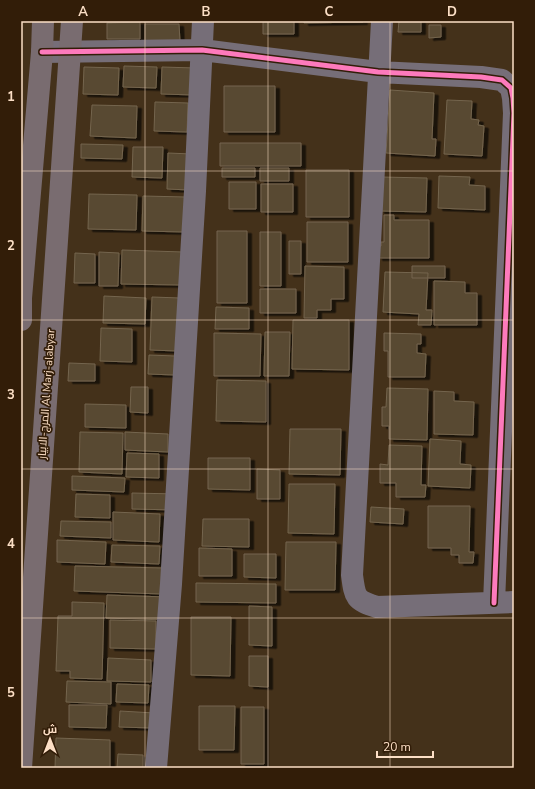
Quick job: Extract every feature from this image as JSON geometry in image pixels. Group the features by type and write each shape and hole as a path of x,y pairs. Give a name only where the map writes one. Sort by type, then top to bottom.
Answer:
{"main road":[{"path":"21,320 21,298 42,52 43,21"},
{"name":"المرج-الابيار Al Marj-alabyar","path":"21,768 72,21"}],"street":[{"path":"156,768 171,584 195,191 203,21"},
{"path":"42,52 202,50 378,72 481,77 502,80 511,88 513,98 504,602 378,607 361,602 354,592 352,575 378,72 382,21"}],"building":[{"path":"263,21 294,21 294,34 263,34"},
{"path":"304,21 363,21 363,22 304,23"},
{"path":"399,21 421,21 421,32 398,32"},
{"path":"140,22 140,39 107,39 107,23"},
{"path":"145,24 179,24 180,42 145,43"},
{"path":"429,25 441,25 441,37 429,38"},
{"path":"124,66 157,67 156,88 123,87"},
{"path":"84,67 119,68 118,95 83,94"},
{"path":"162,67 195,68 195,95 161,94"},
{"path":"224,86 275,86 275,132 224,132"},
{"path":"390,90 434,93 432,139 436,139 435,156 386,153"},
{"path":"447,100 472,101 471,119 479,120 478,125 484,126 482,156 444,154"},
{"path":"155,102 188,103 187,132 154,131"},
{"path":"92,105 137,106 136,138 90,136"},
{"path":"220,143 301,143 301,166 220,166"},
{"path":"81,144 123,145 122,159 81,158"},
{"path":"133,147 163,147 162,178 132,177"},
{"path":"168,153 191,154 190,190 167,189"},
{"path":"222,168 255,168 255,177 222,177"},
{"path":"260,168 289,168 289,181 260,181"},
{"path":"306,170 349,170 349,217 306,217"},
{"path":"439,176 470,177 469,185 485,186 485,210 438,208"},
{"path":"381,177 427,178 426,212 380,211"},
{"path":"229,182 256,182 256,209 229,209"},
{"path":"261,184 293,184 293,212 261,212"},
{"path":"89,194 137,195 136,230 88,229"},
{"path":"143,196 186,197 185,232 142,231"},
{"path":"384,215 394,215 394,220 429,220 429,258 378,258 378,246 381,246 381,242 384,242"},
{"path":"307,222 348,222 348,262 307,262"},
{"path":"217,231 247,231 247,303 217,303"},
{"path":"260,232 281,232 281,286 260,286"},
{"path":"289,241 301,241 301,274 289,274"},
{"path":"122,250 183,252 182,285 121,284"},
{"path":"99,252 119,253 118,286 99,286"},
{"path":"75,253 95,254 95,283 74,283"},
{"path":"305,266 344,267 344,299 331,299 331,310 317,310 317,318 304,318"},
{"path":"412,266 445,266 445,278 412,278"},
{"path":"385,272 428,273 426,310 432,310 431,325 418,325 419,314 383,312"},
{"path":"434,281 465,282 465,293 477,293 477,325 434,325"},
{"path":"260,289 296,289 296,313 260,313"},
{"path":"104,296 146,298 145,324 103,323"},
{"path":"152,297 180,298 178,351 150,350"},
{"path":"216,307 249,308 249,329 215,329"},
{"path":"293,320 349,320 349,370 292,369"},
{"path":"101,328 132,329 132,362 100,361"},
{"path":"265,332 290,332 289,376 264,376"},
{"path":"214,333 261,334 260,376 214,376"},
{"path":"384,333 421,334 421,344 417,344 417,353 426,354 425,377 388,377 388,351 384,351"},
{"path":"149,355 175,356 175,375 148,374"},
{"path":"69,363 95,364 95,381 68,381"},
{"path":"217,380 266,381 266,422 216,421"},
{"path":"131,387 148,387 148,413 130,412"},
{"path":"387,388 428,389 427,440 389,439 389,426 382,426 382,407 386,407"},
{"path":"434,391 454,392 454,401 474,402 473,435 434,434"},
{"path":"85,404 126,405 126,428 85,427"},
{"path":"290,429 341,429 340,475 289,474"},
{"path":"80,432 123,433 122,474 79,472"},
{"path":"125,432 168,434 168,452 125,450"},
{"path":"430,439 461,441 460,464 471,465 470,488 428,486"},
{"path":"389,445 422,446 421,485 426,485 425,497 396,497 396,483 380,483 380,464 388,465"},
{"path":"127,453 159,454 159,478 126,477"},
{"path":"208,458 250,458 250,490 208,489"},
{"path":"257,469 280,470 280,499 257,499"},
{"path":"72,476 125,478 124,492 72,490"},
{"path":"289,484 335,484 334,534 288,533"},
{"path":"132,493 177,494 177,510 132,509"},
{"path":"76,494 110,495 110,518 75,517"},
{"path":"428,506 470,506 469,552 474,552 473,563 459,563 459,555 451,555 451,548 428,548"},
{"path":"371,507 404,509 403,524 370,522"},
{"path":"113,512 160,514 159,542 113,540"},
{"path":"203,519 249,519 249,547 202,546"},
{"path":"61,521 111,522 111,538 60,536"},
{"path":"57,540 106,542 105,564 57,562"},
{"path":"286,542 336,542 335,590 285,590"},
{"path":"112,545 160,546 159,564 111,562"},
{"path":"199,548 232,549 232,576 199,576"},
{"path":"244,554 276,554 276,578 244,577"},
{"path":"75,566 164,568 163,594 74,591"},
{"path":"196,583 276,584 276,603 196,602"},
{"path":"107,595 167,597 167,620 106,618"},
{"path":"72,602 104,603 102,679 70,678 70,671 56,671 58,616 72,616"},
{"path":"249,606 272,607 272,646 249,645"},
{"path":"191,617 231,617 230,676 191,675"},
{"path":"110,620 156,621 156,649 110,648"},
{"path":"249,656 268,656 268,687 249,686"},
{"path":"108,658 151,660 151,682 107,681"},
{"path":"67,681 111,682 111,704 66,702"},
{"path":"117,684 149,685 148,703 116,702"},
{"path":"69,705 107,705 106,728 69,727"},
{"path":"199,706 235,706 234,750 199,750"},
{"path":"241,707 264,707 264,764 241,764"},
{"path":"120,711 154,713 153,728 119,727"},
{"path":"56,738 110,740 110,768 55,768"},
{"path":"118,754 143,755 143,768 117,768"}],"cycle path":[{"path":"42,52 202,50 378,72 481,77 502,80 511,88 514,113 494,603"}]}
